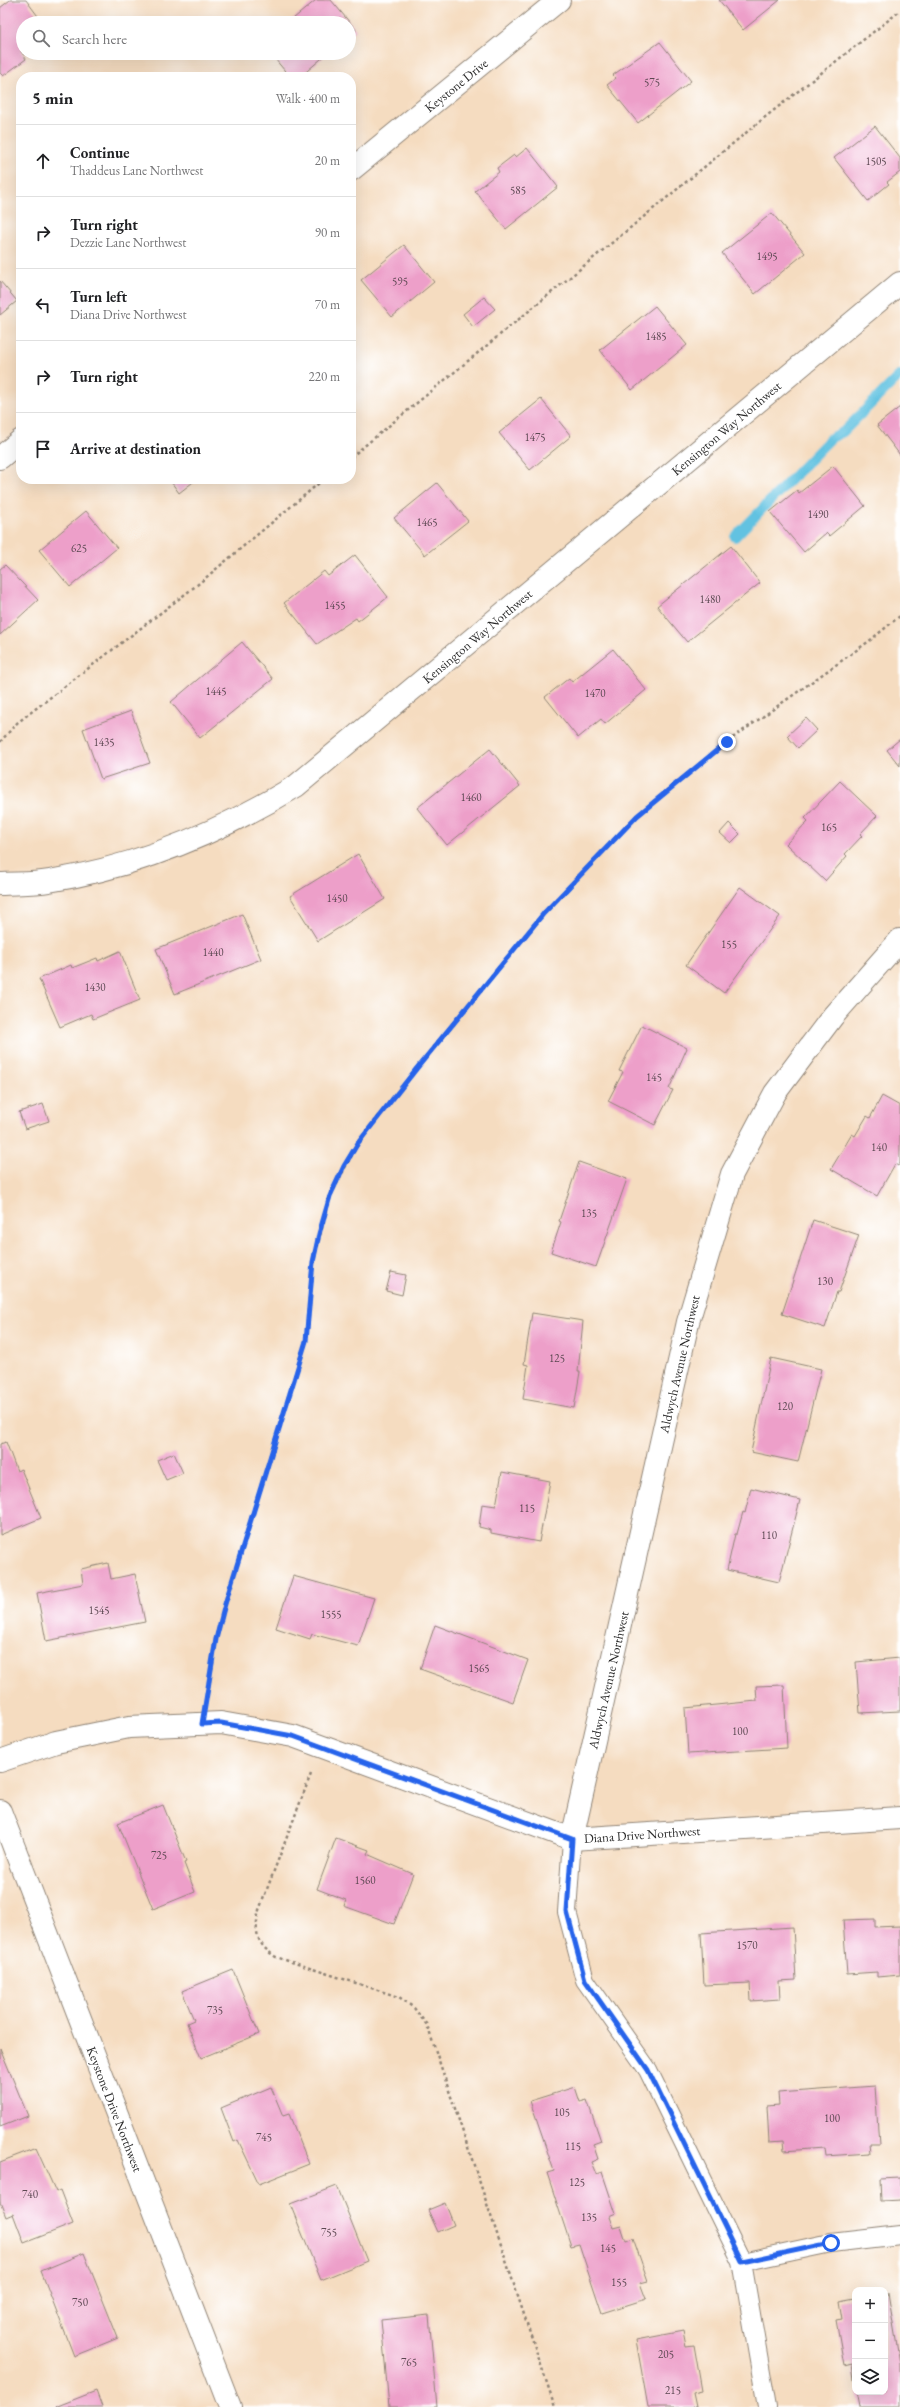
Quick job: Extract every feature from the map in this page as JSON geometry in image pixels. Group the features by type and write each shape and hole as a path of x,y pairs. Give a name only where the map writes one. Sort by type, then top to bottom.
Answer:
{"street":[{"name":"Keystone Drive","path":"356,166 560,0"},
{"name":"Kensington Way Northwest","path":"0,884 47,881 108,869 154,855 250,814 296,786 900,284"},
{"path":"0,458 16,444"},
{"name":"Aldwych Avenue Northwest","path":"572,1839 688,1322 732,1174 775,1093 833,1016 900,940"},
{"name":"Diana Drive Northwest","path":"0,1761 56,1742 129,1727 221,1723 286,1735 572,1839 900,1818"},
{"name":"Keystone Drive Northwest","path":"0,1811 230,2407"}],"lane":[{"path":"572,1839 567,1912 585,1980 648,2070 742,2262 767,2407"},
{"path":"742,2262 831,2243 900,2235"}],"path":[{"path":"356,453 764,118 900,11"},
{"path":"0,742 17,723 197,585 318,484"},
{"path":"202,1724 216,1639 225,1604 306,1341 313,1262 319,1234 330,1196 358,1143 417,1068 544,913 637,816 727,742 868,642 900,616"},
{"path":"321,1747 259,1910 256,1924 258,1938 265,1950 276,1957 400,1997 414,2008 426,2025 556,2407"}],"building":[{"path":"10,0 26,0 38,16 16,16 16,60 25,60 3,76 0,73 0,8"},
{"path":"316,0 331,0 344,16 297,16"},
{"path":"719,0 780,0 743,30"},
{"path":"660,42 691,81 638,123 607,85 616,78 613,75"},
{"path":"276,60 320,60 306,72 286,72"},
{"path":"875,126 900,158 900,172 887,182 889,184 868,201 834,158"},
{"path":"527,148 558,187 506,229 475,191 499,172 497,168 514,155 516,157"},
{"path":"772,213 805,253 755,294 722,253"},
{"path":"404,245 434,282 392,317 361,280"},
{"path":"0,281 16,300 16,302 0,315"},
{"path":"484,297 495,309 473,327 463,314"},
{"path":"655,306 687,345 632,390 600,350"},
{"path":"541,399 571,436 530,470 499,433"},
{"path":"900,407 900,455 877,425"},
{"path":"833,466 865,506 829,536 826,533 804,552 770,512 797,490 799,493"},
{"path":"437,483 468,521 425,555 394,518"},
{"path":"173,484 191,484 179,493"},
{"path":"86,511 117,548 70,587 39,550"},
{"path":"731,546 760,583 687,642 657,606"},
{"path":"355,555 388,597 358,621 356,618 317,644 284,603 324,571 328,576"},
{"path":"5,565 38,600 0,635 0,569"},
{"path":"242,642 273,679 200,738 171,702"},
{"path":"613,649 646,690 605,724 601,719 578,738 545,697 569,678 572,682"},
{"path":"131,711 150,763 101,779 83,729"},
{"path":"806,718 817,730 798,748 787,736"},
{"path":"900,739 900,766 887,750"},
{"path":"490,749 520,786 447,845 417,808"},
{"path":"840,781 877,816 860,834 862,836 845,854 847,856 825,881 786,844 808,821 805,818"},
{"path":"729,823 740,834 731,843 720,833"},
{"path":"358,854 385,899 318,941 290,896"},
{"path":"740,887 780,916 724,993 686,965"},
{"path":"242,914 261,959 175,994 156,949"},
{"path":"120,951 140,1000 93,1019 91,1014 60,1027 39,979 71,965 72,968 97,958 98,961"},
{"path":"642,1025 687,1048 669,1089 673,1090 655,1125 608,1101 623,1072 619,1071"},
{"path":"882,1096 900,1106 900,1163 898,1166 895,1164 877,1196 831,1169 852,1134 855,1136 867,1116 870,1118"},
{"path":"43,1104 49,1121 25,1129 19,1112"},
{"path":"579,1162 627,1179 596,1267 551,1252 561,1222 559,1221"},
{"path":"813,1220 859,1235 825,1328 782,1314"},
{"path":"391,1272 406,1275 402,1295 386,1291"},
{"path":"532,1313 583,1321 578,1372 580,1372 574,1408 523,1399 528,1365 524,1364"},
{"path":"771,1358 821,1369 798,1462 751,1452"},
{"path":"6,1442 17,1471 21,1469 41,1518 0,1535 0,1444"},
{"path":"174,1453 183,1473 166,1480 157,1460"},
{"path":"502,1472 550,1481 539,1542 491,1533 491,1530 479,1527 482,1504 496,1506"},
{"path":"751,1488 800,1500 779,1582 727,1570 735,1534 737,1534 743,1512 745,1513"},
{"path":"108,1563 111,1579 135,1574 145,1622 46,1641 37,1593 83,1584 81,1569"},
{"path":"293,1576 374,1598 358,1646 312,1634 310,1639 276,1628"},
{"path":"435,1625 528,1660 513,1702 420,1669"},
{"path":"900,1658 900,1711 860,1713 856,1662"},
{"path":"784,1685 787,1748 688,1754 685,1708 757,1701 756,1686"},
{"path":"163,1805 186,1862 184,1863 195,1892 153,1909 118,1823"},
{"path":"336,1838 369,1850 367,1854 413,1874 394,1924 344,1906 346,1900 317,1889"},
{"path":"875,1919 875,1927 900,1926 900,1975 877,1977 877,1972 847,1974 843,1920"},
{"path":"793,1927 796,1980 779,1981 780,1999 751,2001 750,1983 704,1985 701,1933"},
{"path":"233,1970 259,2034 201,2058 187,2023 194,2020 182,1991"},
{"path":"0,2048 28,2116 0,2127"},
{"path":"875,2086 879,2144 869,2144 870,2153 825,2156 824,2148 784,2151 783,2141 769,2142 767,2106 779,2105 778,2093"},
{"path":"271,2087 283,2116 289,2114 309,2164 259,2184 238,2140 234,2142 221,2108"},
{"path":"575,2087 580,2102 587,2100 601,2141 593,2144 598,2159 591,2162 596,2174 602,2172 616,2214 609,2217 613,2228 621,2226 626,2241 633,2238 648,2281 640,2283 646,2299 602,2313 579,2244 571,2246 547,2173 554,2171 530,2101"},
{"path":"36,2148 56,2192 60,2190 73,2224 24,2243 13,2214 6,2217 0,2202 0,2162"},
{"path":"900,2178 900,2200 881,2201 880,2179"},
{"path":"337,2186 367,2261 321,2280 290,2204"},
{"path":"445,2203 454,2225 438,2232 428,2210"},
{"path":"84,2253 118,2338 74,2356 41,2271"},
{"path":"888,2293 900,2364 900,2407 860,2407 858,2395 888,2395"},
{"path":"852,2299 852,2363 844,2365 836,2320 842,2319 839,2301"},
{"path":"429,2315 437,2407 389,2407 381,2320"},
{"path":"683,2331 686,2346 694,2345 702,2391 693,2393 696,2407 648,2407 636,2340"},
{"path":"96,2391 102,2407 55,2407"}],"waterway":[{"path":"735,537 831,438 843,432 900,375"}],"route":[{"path":"727,742 666,789 637,816 544,913 417,1068 371,1129 358,1143 344,1166 330,1196 319,1234 313,1262 306,1341 247,1537 225,1604 216,1639 202,1724 221,1723 293,1736 572,1839 567,1912 585,1980 648,2070 742,2262 831,2243"}]}
